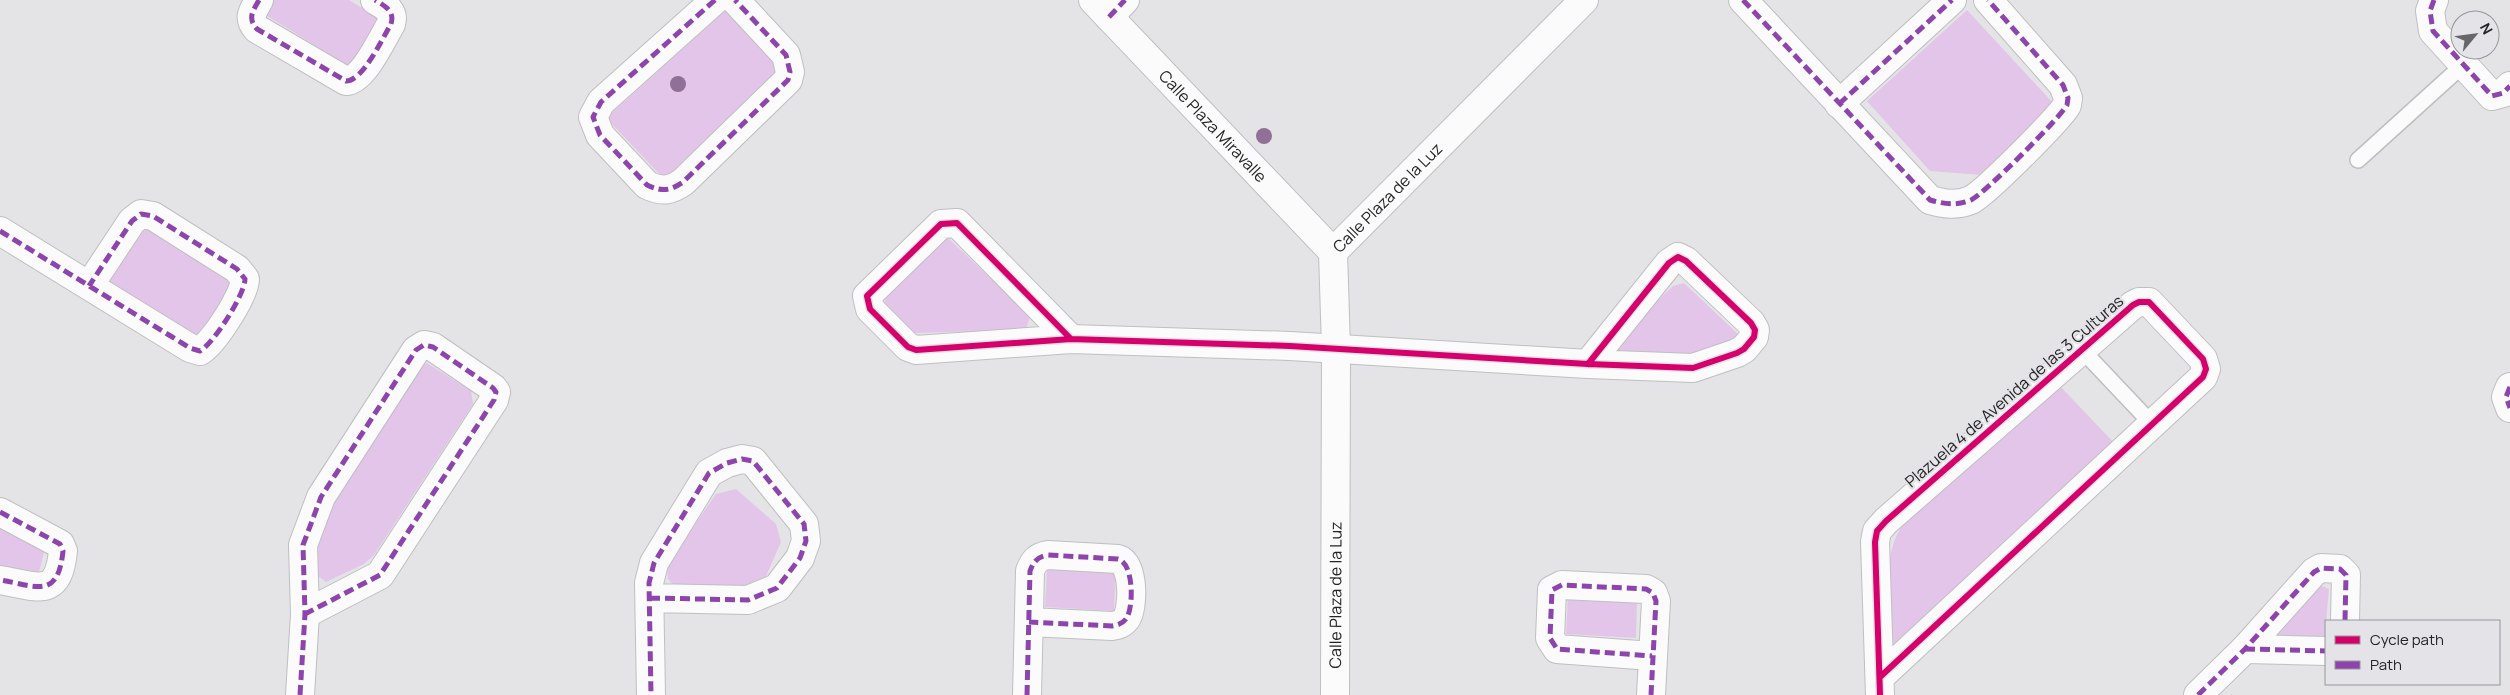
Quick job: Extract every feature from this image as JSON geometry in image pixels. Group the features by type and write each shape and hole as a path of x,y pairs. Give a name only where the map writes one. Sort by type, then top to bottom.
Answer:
{"street":[{"path":"260,0 251,18 251,22 257,29 346,81 359,75 391,24 392,14 375,0"},
{"path":"715,0 601,102 593,117 600,135 647,185 656,189 665,191 683,182 788,80 790,72 786,55 735,0"},
{"name":"Calle Plaza de la Luz","path":"1335,695 1336,348 1333,252 1584,0"},
{"path":"1743,0 1930,200 1943,204 1958,204 1982,193 2064,110 2068,98 2063,85 1988,0"},
{"path":"1839,104 1952,0"},
{"path":"2434,0 2430,12 2433,31 2463,65 2492,96 2503,93 2510,86"},
{"name":"Calle Plaza Miravalle","path":"1109,6 1333,252"},
{"path":"0,231 89,286 190,348 200,351 209,344 229,313 243,290 245,279 229,263 153,216 141,214 132,221 89,286"},
{"path":"1070,339 957,223 941,224 867,296 870,309 912,350 1070,339 1336,348 1588,364 1699,367 1744,349 1754,337 1755,330 1751,323 1686,261 1678,257 1669,263 1588,364"},
{"name":"Plazuela 4 de Avenida de las 3 Culturas","path":"2144,302 2152,306 2203,359 2206,369 2203,377 1880,686 1875,542 1877,531 1893,514 2083,351 2133,305 2144,302"},
{"path":"300,695 305,614 303,545 321,497 416,350 424,345 433,347 493,388 496,392 494,400 380,575 305,614"},
{"path":"2510,387 2506,397 2510,408"},
{"path":"650,598 748,600 777,588 800,558 806,541 804,524 753,461 742,459 727,463 709,473 654,563 648,583 650,598 651,695"},
{"path":"0,512 60,544 64,551 56,580 52,585 44,587 0,580"},
{"path":"2198,695 2244,649 2314,572 2321,568 2340,569 2346,575 2345,620"},
{"path":"1027,695 1029,622"},
{"path":"2244,649 2325,650"},
{"path":"1651,695 1652,656"}],"lane":[{"path":"2358,160 2463,65"},
{"path":"2083,351 2153,425"}],"shaded area":[{"path":"273,0 349,0 384,21 355,70 264,14"},
{"path":"726,10 782,72 665,180 606,118"},
{"path":"1967,10 2054,104 1982,175 1930,171 1867,101"},
{"path":"143,227 234,283 199,338 109,281"},
{"path":"946,236 1030,316 1026,330 914,333 885,307 884,294"},
{"path":"1684,283 1739,335 1736,345 1694,356 1619,353 1614,342 1673,286"},
{"path":"427,363 471,391 473,404 374,555 364,564 326,582 318,576 317,533 331,498 414,369"},
{"path":"2059,385 2117,446 1906,642 1894,644 1889,634 1889,561 1897,534 1905,521"},
{"path":"736,489 776,524 781,542 764,581 748,586 675,587 668,579 667,565 716,494"},
{"path":"0,528 45,549 39,572 0,566"},
{"path":"1047,569 1116,573 1114,611 1045,607"},
{"path":"2322,586 2329,589 2324,644 2265,642 2313,592"},
{"path":"1568,596 1637,600 1636,638 1566,634"}],"marked path":[{"path":"259,0 253,11 252,18 257,29 346,81 359,74 365,67 391,24 392,16 390,12 375,0"},
{"path":"715,0 601,102 593,117 600,135 647,185 652,187 666,190 683,182 788,80 790,72 786,55 735,0"},
{"path":"1109,17 1125,0"},
{"path":"1743,0 1930,200 1950,204 1966,202 1979,194 2037,139 2067,105 2068,98 2063,85 1988,0"},
{"path":"1839,104 1952,0"},
{"path":"2434,0 2430,11 2433,31 2492,96 2503,93 2510,86"},
{"path":"0,231 190,348 200,351 213,338 228,318 244,286 245,279 237,269 153,216 141,214 132,221 89,286"},
{"path":"300,695 305,614 303,545 321,497 416,350 424,345 433,347 493,388 496,392 494,400 380,575 305,614"},
{"path":"2510,387 2506,397 2510,408"},
{"path":"650,598 748,600 777,588 800,558 806,541 804,524 753,461 742,459 727,463 709,473 654,563 649,583 651,695"},
{"path":"0,512 60,544 63,551 60,567 51,583 44,586 35,586 0,580"},
{"path":"1027,695 1030,571 1035,562 1039,558 1048,555 1118,559 1123,562 1130,577 1131,596 1129,613 1126,619 1118,625 1029,622"},
{"path":"2198,695 2245,649 2314,572 2321,568 2340,569 2346,575 2345,620"},
{"path":"1651,695 1656,601 1653,593 1646,589 1562,585 1552,590 1550,638 1557,649 1652,656"},
{"path":"2245,649 2325,651"}],"cycle path":[{"path":"1071,339 957,223 941,224 867,296 870,309 908,347 916,350 1071,339 1290,346 1588,364 1693,368 1744,349 1754,337 1755,330 1751,323 1686,261 1678,257 1669,263 1588,364"},
{"path":"1880,677 2203,377 2206,369 2203,359 2149,302 2139,302 2133,305 1886,521 1877,531 1875,542 1880,695"}]}
